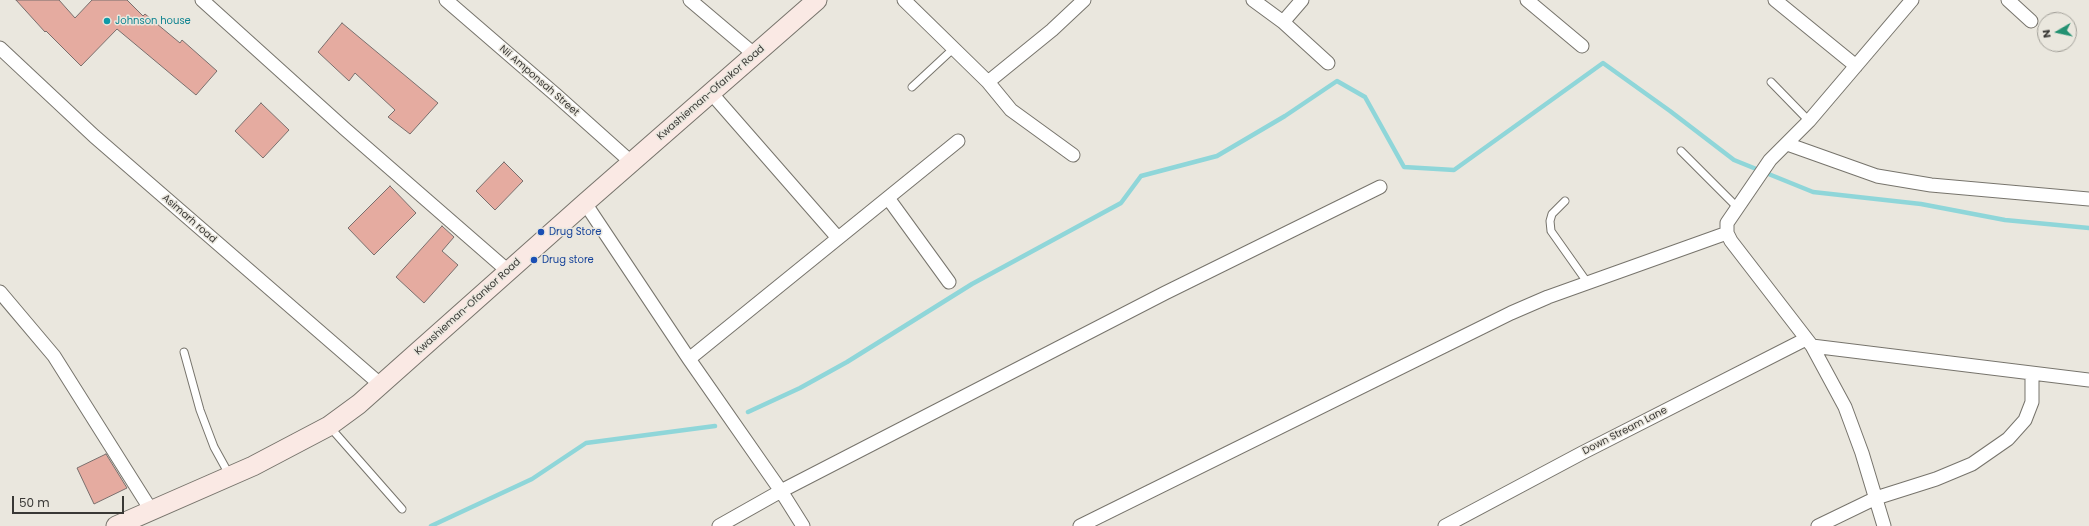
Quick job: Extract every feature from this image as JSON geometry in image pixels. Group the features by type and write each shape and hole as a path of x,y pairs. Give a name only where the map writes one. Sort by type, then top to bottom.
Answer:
{"main road":[{"name":"Kwashieman-Ofankor Road","path":"116,526 230,476 285,450 329,426 381,385 631,162 712,94 817,0"}],"street":[{"path":"202,0 345,129 508,271"},
{"name":"Nii Amponsah Street","path":"446,0 631,162"},
{"path":"690,0 755,55"},
{"path":"904,0 988,82 1011,110 1073,155"},
{"path":"988,82 1052,30 1084,0"},
{"path":"1253,0 1283,22 1328,63"},
{"path":"1283,22 1302,0"},
{"path":"1527,0 1582,46"},
{"path":"1775,0 1856,66"},
{"path":"1884,526 1845,407 1809,342 1731,241 1726,232 1727,223 1770,160 1809,121 1912,0"},
{"path":"2008,0 2031,20"},
{"name":"Asimarh road","path":"0,48 94,136 381,385"},
{"path":"712,94 838,238"},
{"path":"689,359 958,142"},
{"path":"1787,144 1877,176 1931,185 2089,199"},
{"path":"719,526 781,491 1165,293 1380,187"},
{"path":"888,198 949,282"},
{"path":"585,203 689,359 781,491 803,526"},
{"path":"1080,526 1511,313 1587,282 1726,232"},
{"path":"0,292 54,356 152,510"},
{"path":"1809,342 2089,380"},
{"name":"Down Stream Lane","path":"1444,526 1582,453 1809,342"},
{"path":"1818,526 1876,498 1936,479 1972,464 2008,439 2025,420 2032,402 2032,373"}],"lane":[{"path":"912,87 954,48"},
{"path":"1771,82 1809,121"},
{"path":"1681,151 1738,208"},
{"path":"1565,201 1552,214 1550,221 1551,231 1587,282"},
{"path":"184,352 200,410 214,447 230,476"},
{"path":"329,426 402,509"}],"building":[{"path":"16,0 59,0 75,18 92,0 127,0 143,16 145,14 180,43 182,40 217,71 196,95 117,29 81,66 46,31 45,32"},
{"path":"342,23 438,103 410,134 388,117 395,110 355,73 349,81 318,52"},
{"path":"261,103 289,130 263,158 235,131"},
{"path":"504,162 523,181 495,210 476,191"},
{"path":"390,186 416,213 374,255 348,228"},
{"path":"442,226 454,237 442,251 458,265 424,303 396,277"},
{"path":"106,454 127,488 94,504 77,468"}],"waterway":[{"path":"748,412 800,388 847,362 972,284 1121,203 1141,176 1217,156 1285,116 1337,81 1365,97 1404,167 1454,170 1603,63 1670,111 1734,160 1813,192 1921,204 2005,220 2089,228"},
{"path":"431,526 532,479 586,443 715,426"}],"place":[{"name":"Johnson house","path":"107,21"},
{"name":"Drug Store","path":"541,232"},
{"name":"Drug store","path":"534,260"}]}
